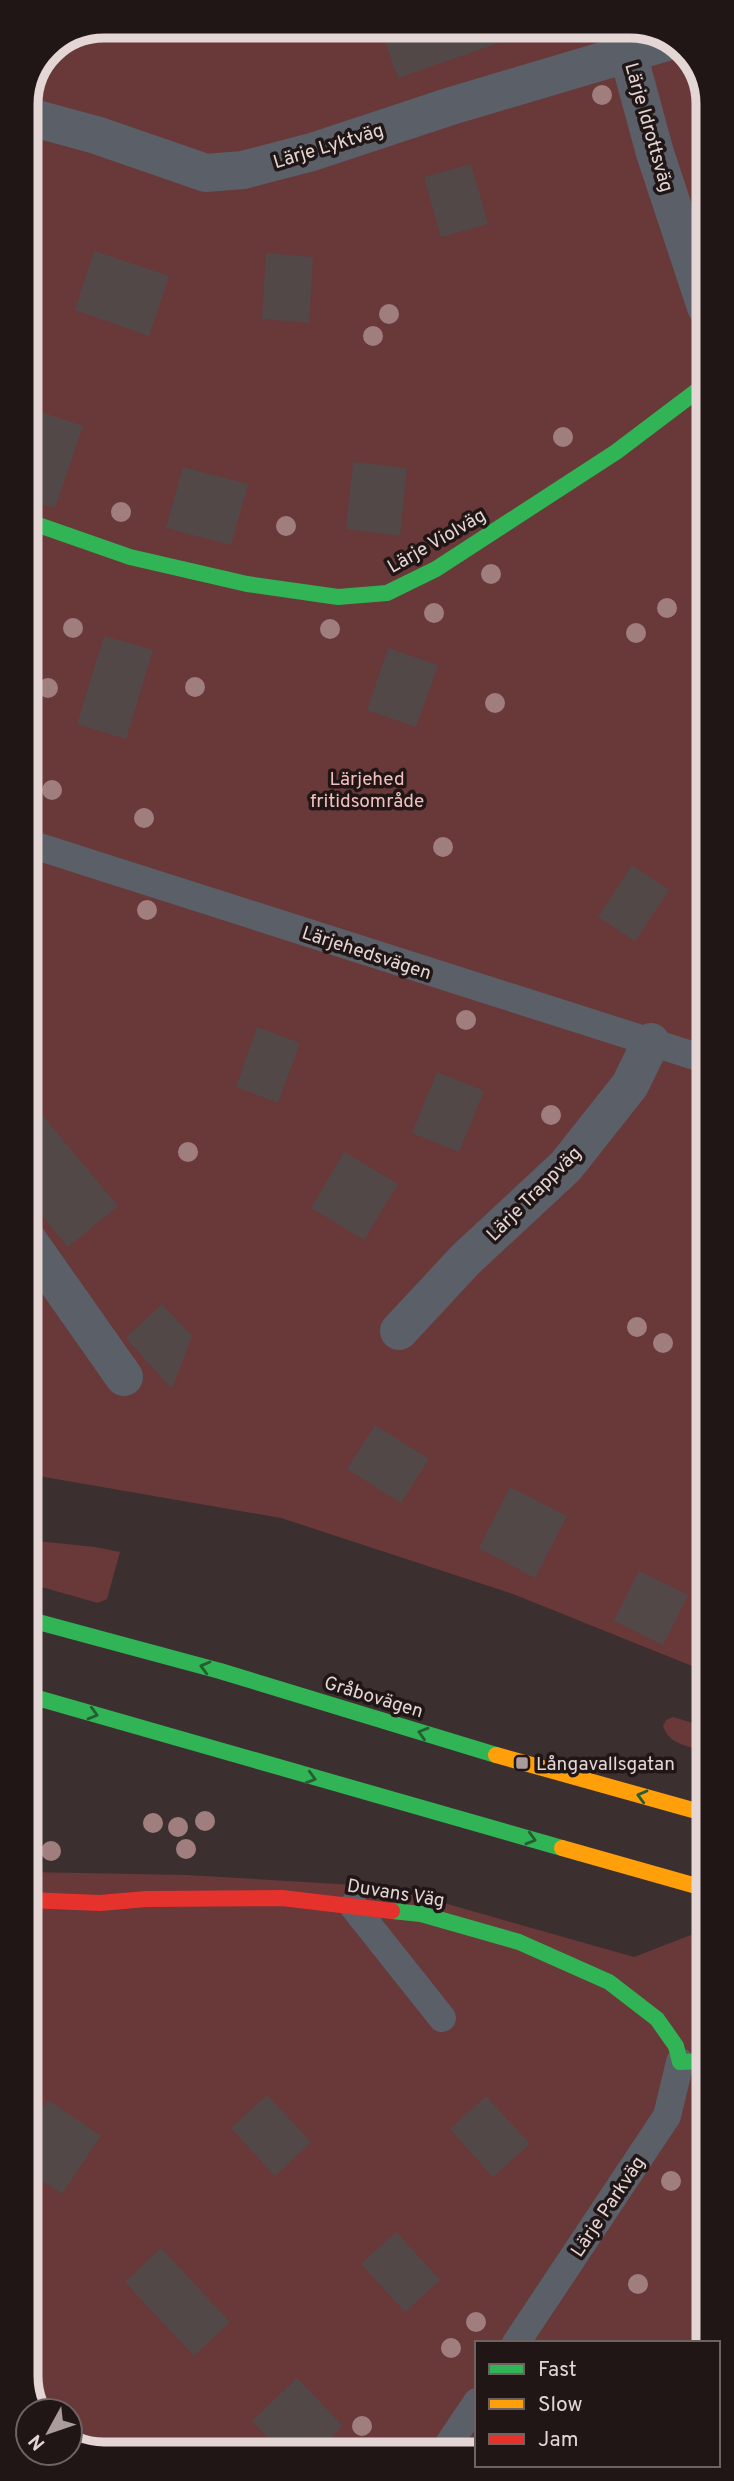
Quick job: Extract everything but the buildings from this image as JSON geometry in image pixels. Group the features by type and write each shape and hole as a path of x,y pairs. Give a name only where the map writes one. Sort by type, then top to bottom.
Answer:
{"street":[{"name":"Lärje Lyktväg","path":"38,119 96,135 206,173 243,170 312,152 451,106 625,39"},
{"name":"Lärje Idrottsväg","path":"625,39 656,153 696,276"},
{"name":"Lärje Violväg","path":"38,526 130,557 247,584 338,597 387,593 436,569 604,459 696,391"},
{"name":"Lärje Trappväg","path":"399,1331 466,1261 566,1166 630,1085 651,1042"},
{"path":"38,1255 124,1377"},
{"name":"Gråbovägen","path":"38,1622 220,1671 522,1763 696,1811"},
{"path":"38,1698 696,1886"},
{"name":"Duvans Väg","path":"38,1900 100,1903 146,1899 282,1898 421,1914 519,1942 609,1982 657,2019 676,2046 694,2061"}],"lane":[{"name":"Lärjehedsvägen","path":"38,847 696,1056"},
{"path":"354,1906 442,2018"},
{"name":"Lärje Parkväg","path":"517,2341 667,2116 674,2093 694,2061"},
{"path":"450,2442 475,2405"}],"green space":[{"name":"Lärjehed fritidsområde","path":"104,38 643,40 663,47 679,61 687,71 696,104 696,1668 513,1594 281,1518 38,1476 40,91 50,68 58,58 79,44"},
{"path":"38,1541 120,1552 107,1599 98,1603 38,1586"},
{"path":"673,1717 696,1724 696,1748 670,1737 663,1726 666,1720"},
{"path":"38,1872 187,1875 388,1887 634,1957 691,1935 696,1937 696,2341 475,2341 475,2442 84,2439 84,2397 42,2397 38,2377"}],"traffic: fast":[{"path":"38,525 130,557 247,584 338,597 387,593 436,569 616,452 696,392"},
{"path":"38,1622 220,1671 496,1755"},
{"path":"38,1698 562,1848"},
{"path":"392,1911 421,1914 519,1942 609,1982 657,2019 676,2046 680,2062 696,2061"}],"traffic: slow":[{"path":"496,1755 696,1811"},
{"path":"562,1848 696,1886"}],"traffic: jam":[{"path":"38,1900 100,1903 146,1899 282,1898 392,1911"}],"place":[{"name":"Långavallsgatan","path":"522,1763"}]}
